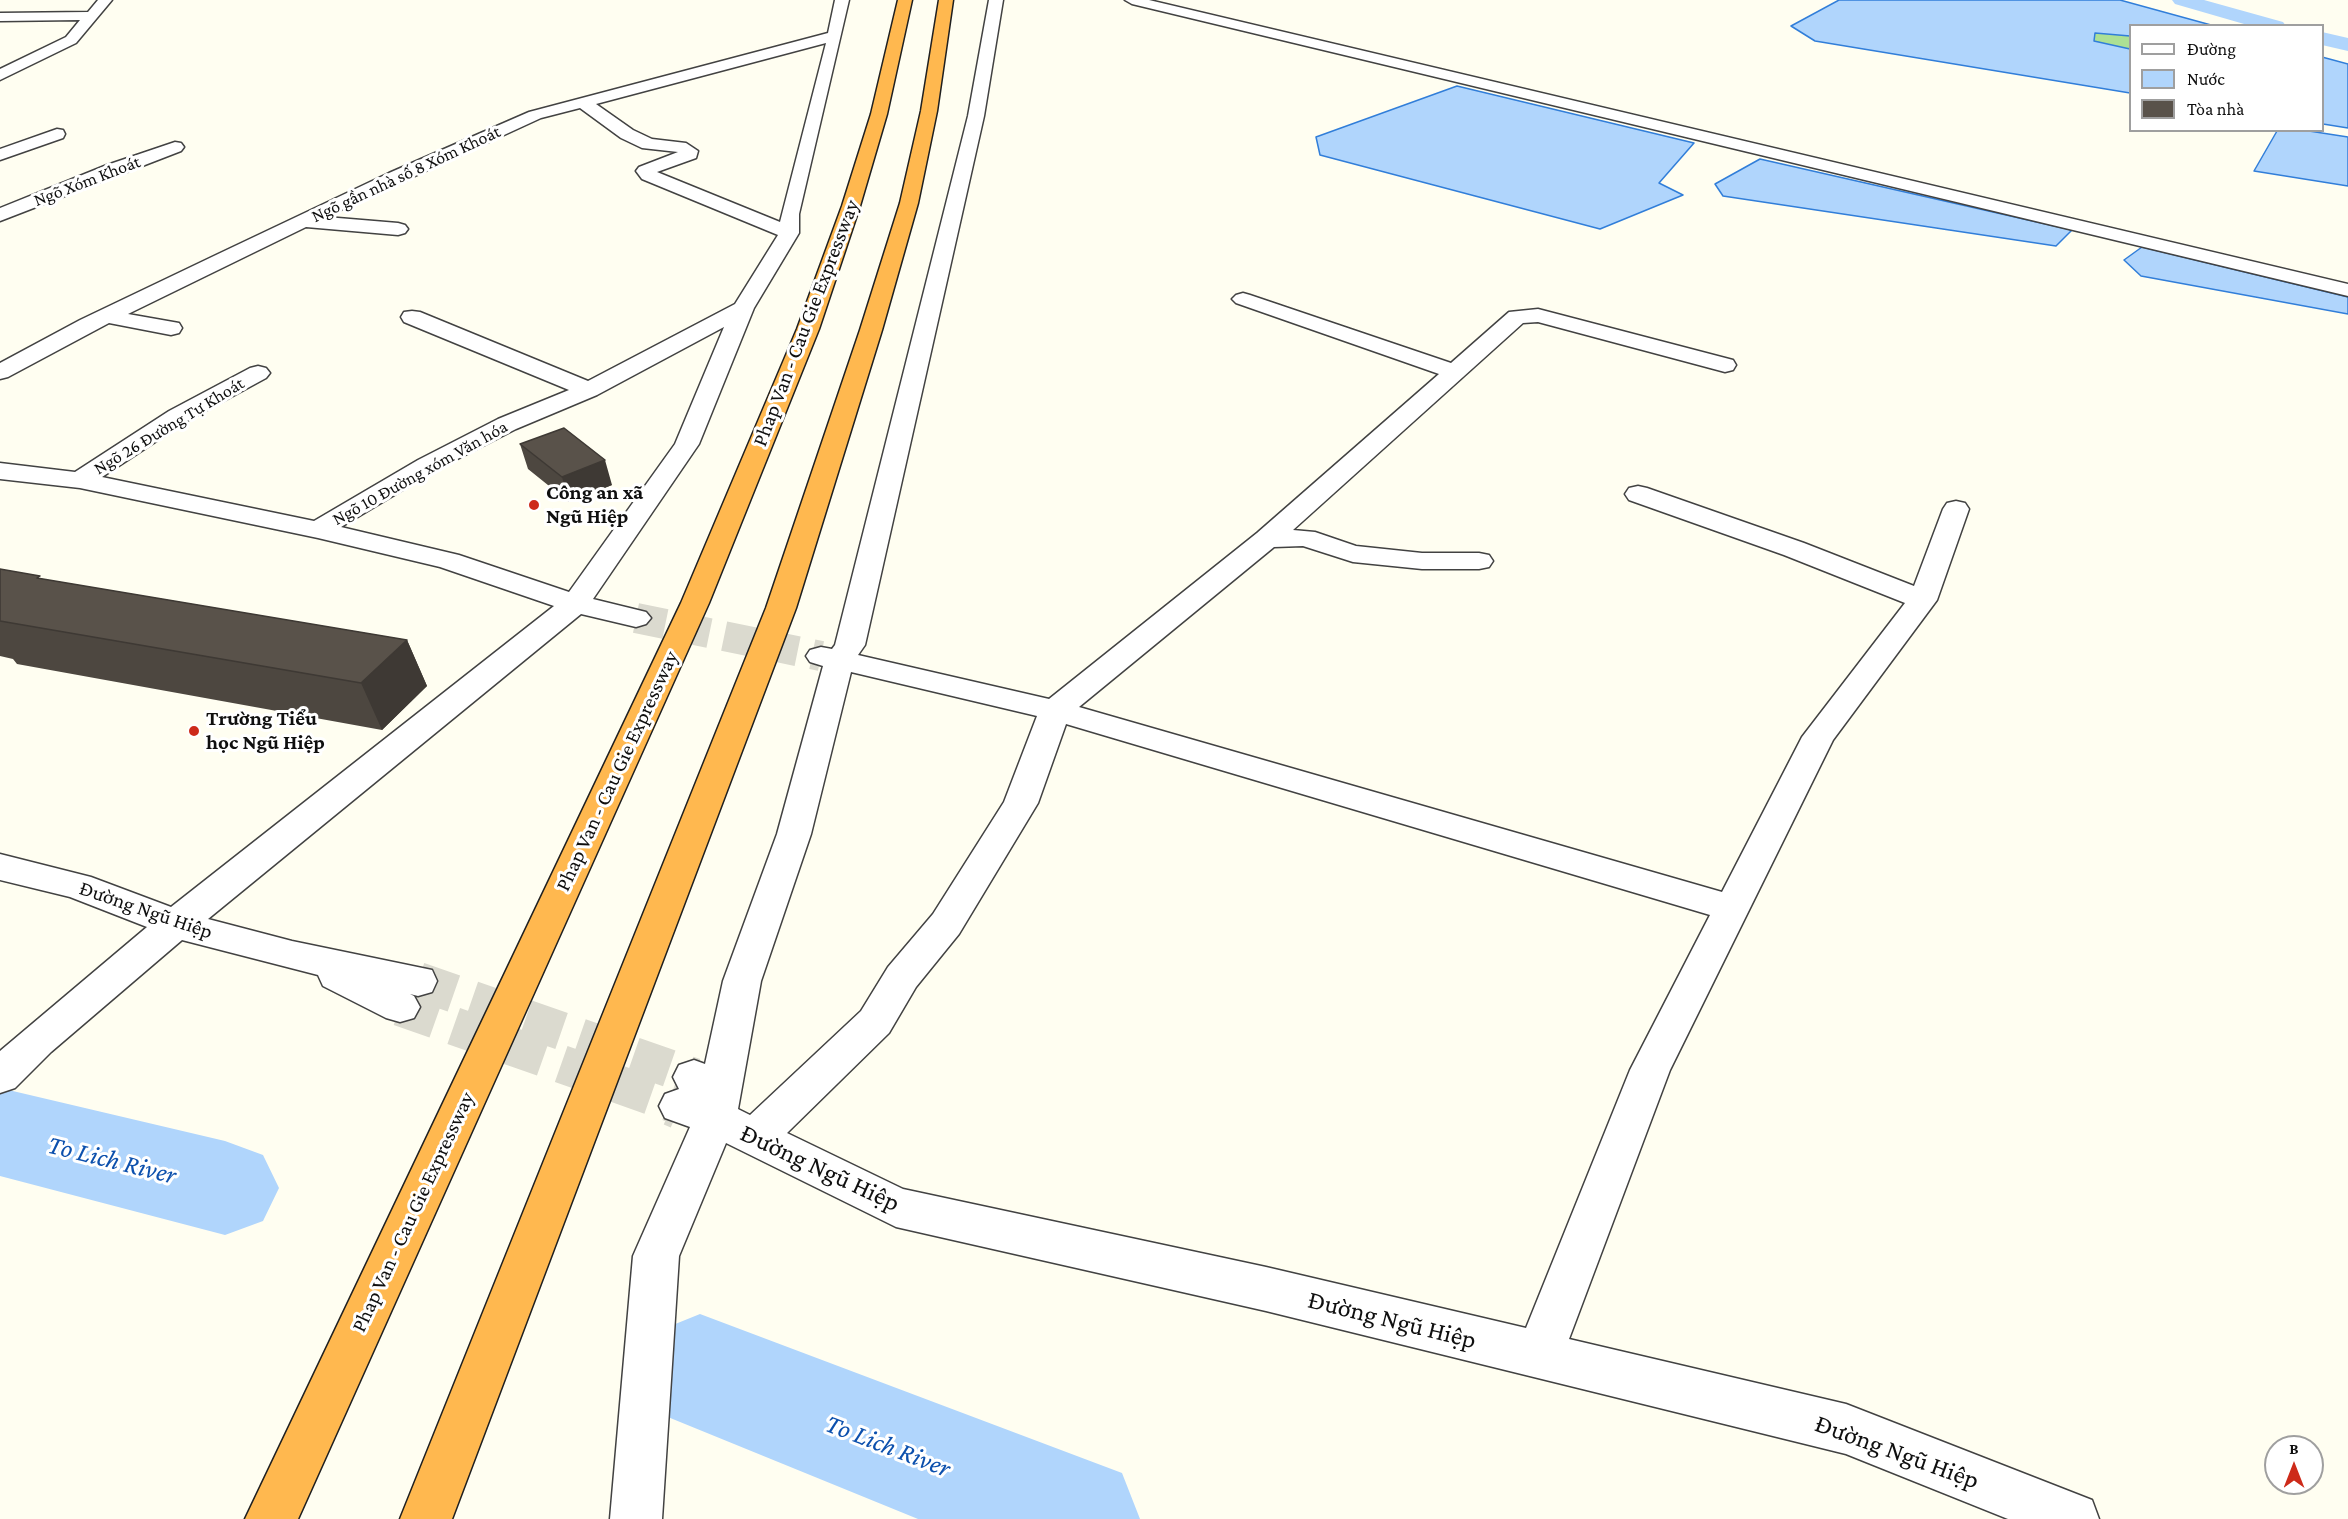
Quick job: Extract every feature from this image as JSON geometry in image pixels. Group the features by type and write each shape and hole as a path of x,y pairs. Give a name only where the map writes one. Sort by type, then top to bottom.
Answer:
{"highway":[{"name":"Phap Van - Cau Gie Expressway","path":"271,1519 695,603 808,328 847,217 879,114 905,0"},
{"path":"426,1519 781,608 871,330 909,202 929,111 946,0"}],"street":[{"path":"0,75 71,40 105,0"},
{"path":"0,1076 37,1041 176,924 575,604 687,444 743,308 789,233 790,214 836,36 842,0"},
{"path":"636,1519 656,1256 711,1109 742,981 794,834 830,659 850,645 976,116 996,0"},
{"path":"1132,0 2348,290"},
{"path":"0,16 92,16"},
{"name":"Ngõ gần nhà số 8 Xóm Khoát","path":"0,372 106,316 302,221 535,115 836,36"},
{"path":"584,103 627,134 648,144 680,147 689,151 690,154 645,171 648,175 789,233"},
{"path":"0,155 57,134"},
{"name":"Ngõ Xóm Khoát","path":"0,215 113,169 175,147"},
{"path":"302,221 398,229"},
{"path":"1243,299 1455,372"},
{"name":"Ngõ 10 Đường xóm Văn hóa","path":"318,530 427,465 507,424 589,390 743,308"},
{"path":"711,1109 875,1022 902,976 946,924 1021,803 1055,710 1267,539 1517,317 1538,315 1725,365"},
{"path":"106,316 171,328"},
{"path":"412,317 589,390"},
{"name":"Ngõ 26 Đường Tự Khoát","path":"80,480 178,416 258,373"},
{"path":"0,471 80,480 318,530 449,561 575,604 636,618"},
{"path":"1638,494 1794,549 1923,600"},
{"path":"1539,1355 1650,1071 1818,737 1923,600 1956,509"},
{"path":"1267,539 1305,538 1353,554 1422,561 1479,561"},
{"path":"830,659 1055,710 1731,908"},
{"name":"Đường Ngũ Hiệp","path":"0,867 78,886 176,924 292,955 409,994"},
{"name":"Đường Ngũ Hiệp","path":"711,1109 896,1207 1266,1289 1846,1429 2073,1519"}],"green space":[{"path":"2095,33 2129,36 2129,49 2094,41"}],"water":[{"path":"1839,0 2120,0 2207,24 2129,24 2129,36 2095,33 2094,41 2129,49 2129,93 1815,41 1791,26"},
{"path":"2324,58 2348,64 2348,128 2324,124"},
{"path":"1457,86 1694,143 1659,183 1683,195 1600,229 1320,155 1316,137"},
{"path":"2276,132 2316,132 2348,137 2348,186 2254,171"},
{"path":"1760,159 2072,230 2056,246 1723,196 1715,184"},
{"path":"2142,247 2348,297 2348,314 2141,276 2124,260"}],"building":[{"path":"564,428 605,460 562,477 520,444"},
{"path":"0,569 40,576 37,578 407,640 361,683 0,621"}],"waterway":[{"path":"2182,0 2269,24"},
{"path":"2324,39 2348,45"},
{"name":"To Lich River","path":"0,1132 225,1188"},
{"name":"To Lich River","path":"700,1372 1076,1519"}],"tunnel":[{"path":"636,618 821,656"},
{"path":"418,981 694,1077"},
{"path":"400,1007 677,1105"},
{"path":"673,1103 680,1106"}],"place":[{"name":"Công an xã Ngũ Hiệp","path":"534,505"},
{"name":"Trường Tiểu học Ngũ Hiệp","path":"194,731"}]}
